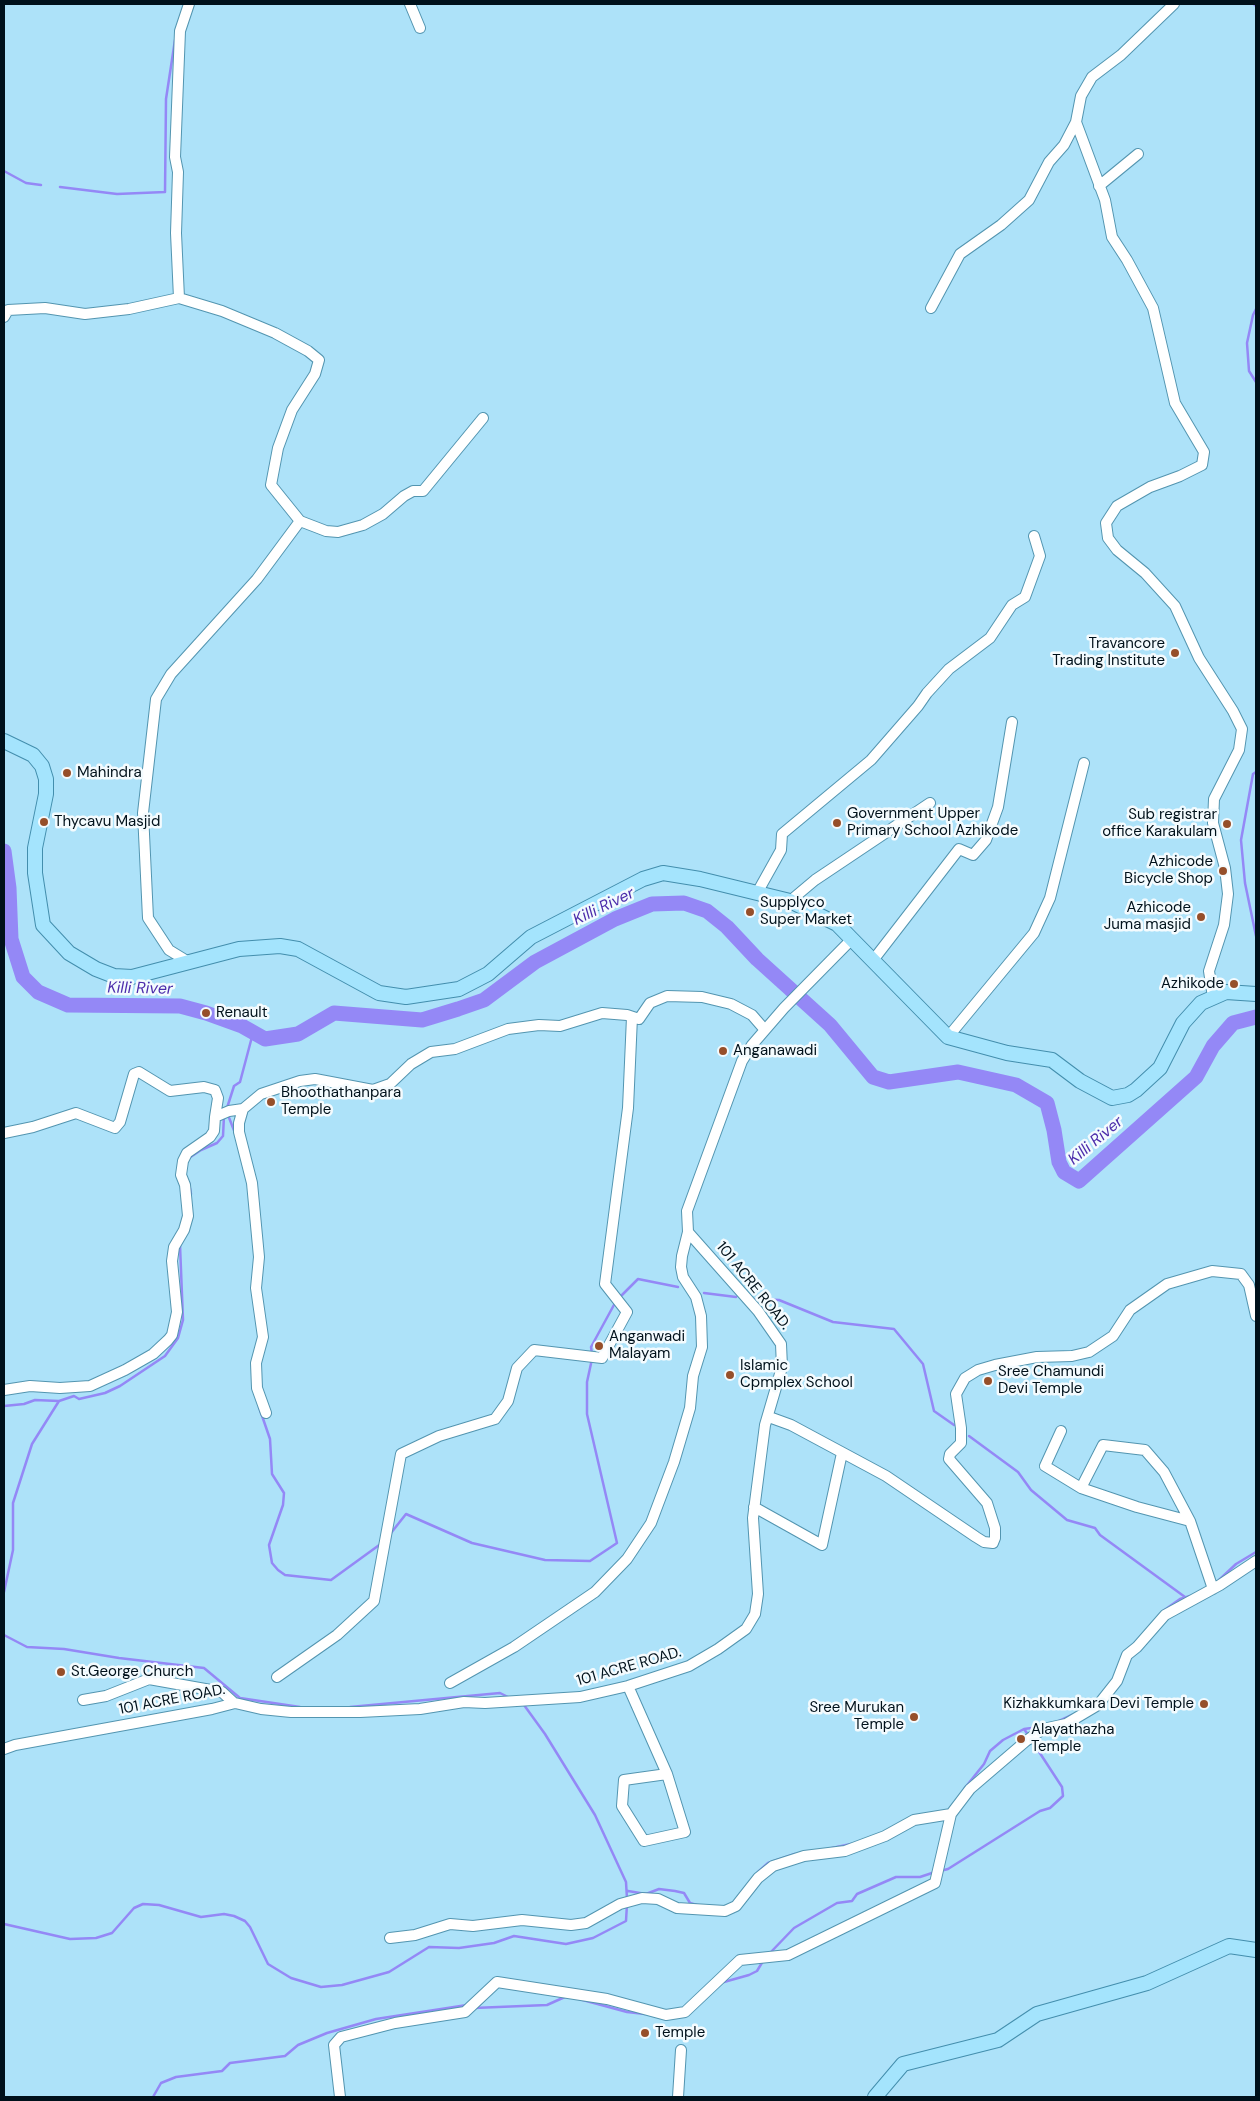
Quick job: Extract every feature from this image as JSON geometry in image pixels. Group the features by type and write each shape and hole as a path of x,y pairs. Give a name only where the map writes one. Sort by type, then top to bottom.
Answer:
{"main road":[{"path":"4,741 33,755 42,766 46,779 46,794 35,848 35,873 43,924 49,933 69,952 96,969 114,976 132,977 187,961 239,949 280,946 298,949 379,993 406,997 459,989 476,982 532,937 643,879 663,873 700,879 790,901 837,924 874,959 894,983 948,1037 1007,1053 1052,1060 1103,1095 1119,1098 1136,1090 1160,1068 1191,1012 1201,1003 1226,992 1256,994"},
{"path":"874,2097 903,2064 998,2040 1037,2014 1147,1983 1229,1946 1256,1950"}],"street":[{"path":"180,298 176,233 179,196 176,138 180,31 189,4"},
{"path":"410,4 420,28"},
{"path":"931,308 960,254 1001,224 1029,200 1049,162 1064,145 1076,122 1081,96 1092,77 1121,55 1174,4"},
{"path":"1076,122 1105,200 1112,237 1153,308 1175,403 1204,452 1202,465 1180,476 1150,487 1117,506 1106,523 1108,538 1117,550 1145,573 1176,606 1199,658 1242,729 1239,750 1214,799 1213,823 1225,868 1228,894 1224,925 1209,971 1213,997"},
{"path":"1099,186 1138,154"},
{"path":"4,317 8,310 45,308 84,314 129,309 180,298 222,310 275,332 308,351 319,360 315,374 292,410 278,448 271,484 300,521 326,531 338,532 363,525 388,510 404,496 413,491 422,491 483,418"},
{"path":"187,961 169,950 148,918 143,813 156,699 171,674 257,579 300,521"},
{"path":"756,893 781,850 782,834 871,760 918,706 926,692 949,669 990,638 1012,605 1025,597 1040,556 1034,536"},
{"path":"874,959 959,850 973,856 986,840 998,807 1012,722"},
{"path":"948,1037 1034,933 1053,889 1084,763"},
{"path":"790,901 815,880 930,802"},
{"path":"450,1683 507,1652 595,1592 626,1558 651,1523 674,1462 690,1408 693,1376 702,1347 701,1316 696,1297 683,1277 681,1267 688,1232 687,1211 742,1061 752,1045 784,1008 852,939"},
{"path":"223,1113 243,1109 261,1094 300,1081 327,1080 360,1090 373,1090 390,1084 411,1064 431,1052 455,1049 508,1029 539,1025 560,1026 602,1013 640,1018 648,1004 658,998 675,996 702,998 740,1008 752,1015 765,1030"},
{"path":"277,1677 337,1635 374,1601 401,1454 439,1436 495,1419 508,1402 517,1368 534,1350 602,1358 627,1312 605,1284 628,1108 632,1017"},
{"path":"4,1133 33,1127 76,1113 115,1128 120,1122 134,1074 139,1072 170,1091 204,1087 215,1090 223,1113 210,1137 187,1152 183,1162 181,1175 185,1185 188,1216 184,1230 174,1248 172,1261 177,1312 172,1335 153,1354 99,1384 84,1388 30,1386 4,1390"},
{"path":"243,1109 238,1123 252,1183 259,1257 256,1288 263,1337 256,1363 257,1388 266,1413"},
{"name":"101 ACRE ROAD.","path":"4,1749 15,1745 233,1701 261,1709 291,1712 360,1712 420,1709 464,1702 524,1701 580,1697 628,1686 688,1666 718,1650 750,1624 755,1614 758,1594 752,1528 754,1507 766,1425 782,1367 781,1344 774,1331 758,1311 688,1232"},
{"path":"769,1417 792,1425 886,1476 981,1540 992,1543 995,1538 995,1526 987,1503 949,1459 950,1454 960,1446 962,1440 956,1394 965,1378 978,1370 995,1365 1037,1358 1072,1356 1089,1352 1112,1336 1130,1310 1162,1287 1176,1280 1212,1271 1241,1274 1249,1285 1256,1316"},
{"path":"1061,1431 1045,1466 1081,1488 1137,1507 1190,1521"},
{"path":"1081,1488 1102,1446 1145,1450 1164,1472 1190,1521 1213,1589"},
{"path":"754,1507 822,1546 842,1453"},
{"path":"340,2097 334,2045 341,2037 395,2022 465,2012 497,1982 607,1999 666,2015 685,2012 740,1960 788,1955 935,1883 951,1814 970,1789 1043,1729 1066,1724 1098,1705 1117,1681 1128,1655 1165,1615 1213,1589 1256,1561"},
{"path":"82,1700 106,1696 149,1679 222,1692 233,1701"},
{"path":"628,1686 667,1774 685,1832 644,1841 622,1806 624,1780 667,1774"},
{"path":"390,1938 415,1935 450,1924 469,1926 522,1920 571,1924 586,1923 627,1902 653,1899 678,1908 716,1912 729,1910 736,1906 758,1878 773,1866 804,1856 844,1851 885,1836 914,1820 951,1814"},
{"path":"678,2097 681,2050"}],"waterway":[{"path":"60,187 117,194 165,192 166,99 175,40"},
{"path":"4,171 26,183 41,185"},
{"path":"1256,309 1247,343 1249,371 1256,382"},
{"path":"1256,772 1253,774 1241,840 1245,883 1256,936"},
{"name":"Killi River","path":"4,851 9,888 11,939 23,977 38,992 68,1005 180,1006 242,1026 265,1039 298,1034 334,1013 422,1020 458,1009 484,1000 535,962 615,919 652,904 684,903 707,911 727,927 757,959 830,1025 873,1077 889,1082 958,1072 1016,1085 1047,1103 1059,1162 1064,1172 1079,1181 1196,1077 1213,1046 1233,1023 1256,1017"},
{"name":"Killi River","path":"4,932 10,932"},
{"name":"Killi River","path":"1252,1017 1256,1013"},
{"path":"227,1108 234,1086 240,1082 253,1033"},
{"path":"228,1115 235,1133"},
{"path":"189,1158 217,1143 223,1136 224,1116"},
{"path":"189,1183 191,1194"},
{"path":"4,1406 24,1404 35,1400 59,1401 74,1396 79,1399 105,1393 120,1386 165,1356 178,1338 183,1320 180,1245"},
{"path":"619,1298 638,1279 678,1287"},
{"path":"704,1293 736,1297"},
{"path":"756,1299 779,1300 833,1322 894,1329 923,1364 934,1411 954,1425"},
{"path":"592,1354 591,1347 615,1303"},
{"path":"391,1533 406,1514 472,1543 545,1560 590,1561 617,1543 587,1414 587,1382 592,1359"},
{"path":"4,1592 13,1550 13,1503 32,1444 59,1401"},
{"path":"259,1407 270,1439 272,1474 284,1493 283,1505 269,1545 272,1563 278,1570 285,1575 331,1580 382,1543"},
{"path":"969,1436 1018,1472 1031,1490 1067,1520 1095,1528 1100,1535 1185,1597"},
{"path":"1219,1580 1236,1564 1256,1552"},
{"path":"1163,1611 1180,1599 1190,1596"},
{"path":"4,1635 27,1647 64,1649 119,1658 204,1668 240,1698 300,1707"},
{"path":"350,1707 500,1693 508,1697"},
{"path":"524,1705 545,1734 595,1815 626,1882 627,1899"},
{"path":"1059,1721 1072,1715"},
{"path":"964,1789 984,1764 990,1751 1003,1740 1024,1729 1039,1727"},
{"path":"1024,1729 1029,1736"},
{"path":"940,1871 948,1869 1040,1811 1050,1808 1063,1796 1062,1787 1032,1741"},
{"path":"832,1848 851,1844"},
{"path":"758,1872 768,1863 795,1854"},
{"path":"770,1953 794,1928 837,1903 852,1901 857,1894 896,1877 920,1877 935,1872"},
{"path":"628,1891 646,1894 659,1889 675,1891 684,1893 690,1903 697,1905"},
{"path":"4,1924 70,1939 96,1938 112,1933 134,1908 143,1904 159,1905 201,1917 224,1914 245,1921 250,1927 268,1964 291,1978 321,1987 342,1985 389,1972 429,1947 459,1948 494,1943 514,1936 566,1944 593,1938 626,1921 627,1904"},
{"path":"724,1982 757,1971 763,1961"},
{"path":"474,2008 547,2005 567,1996"},
{"path":"579,1999 627,2012 645,2014"},
{"path":"153,2097 161,2083 176,2077 222,2071 230,2063 285,2056 298,2045 327,2033 376,2019 467,2005"}],"place":[{"name":"Travancore Trading Institute","path":"1175,653"},
{"name":"Mahindra","path":"67,773"},
{"name":"Thycavu Masjid","path":"44,822"},
{"name":"Government Upper Primary School Azhikode","path":"837,823"},
{"name":"Sub registrar office Karakulam","path":"1227,824"},
{"name":"Azhicode Bicycle Shop","path":"1223,871"},
{"name":"Supplyco Super Market","path":"750,912"},
{"name":"Azhicode Juma masjid","path":"1201,917"},
{"name":"Azhikode","path":"1234,984"},
{"name":"Renault","path":"206,1013"},
{"name":"Anganawadi","path":"723,1051"},
{"name":"Bhoothathanpara Temple","path":"271,1102"},
{"name":"Anganwadi Malayam","path":"599,1346"},
{"name":"Islamic Cpmplex School","path":"730,1375"},
{"name":"Sree Chamundi Devi Temple","path":"988,1381"},
{"name":"St.George Church","path":"61,1672"},
{"name":"Kizhakkumkara Devi Temple","path":"1204,1704"},
{"name":"Sree Murukan Temple","path":"914,1717"},
{"name":"Alayathazha Temple","path":"1021,1739"},
{"name":"Temple","path":"645,2033"}]}
